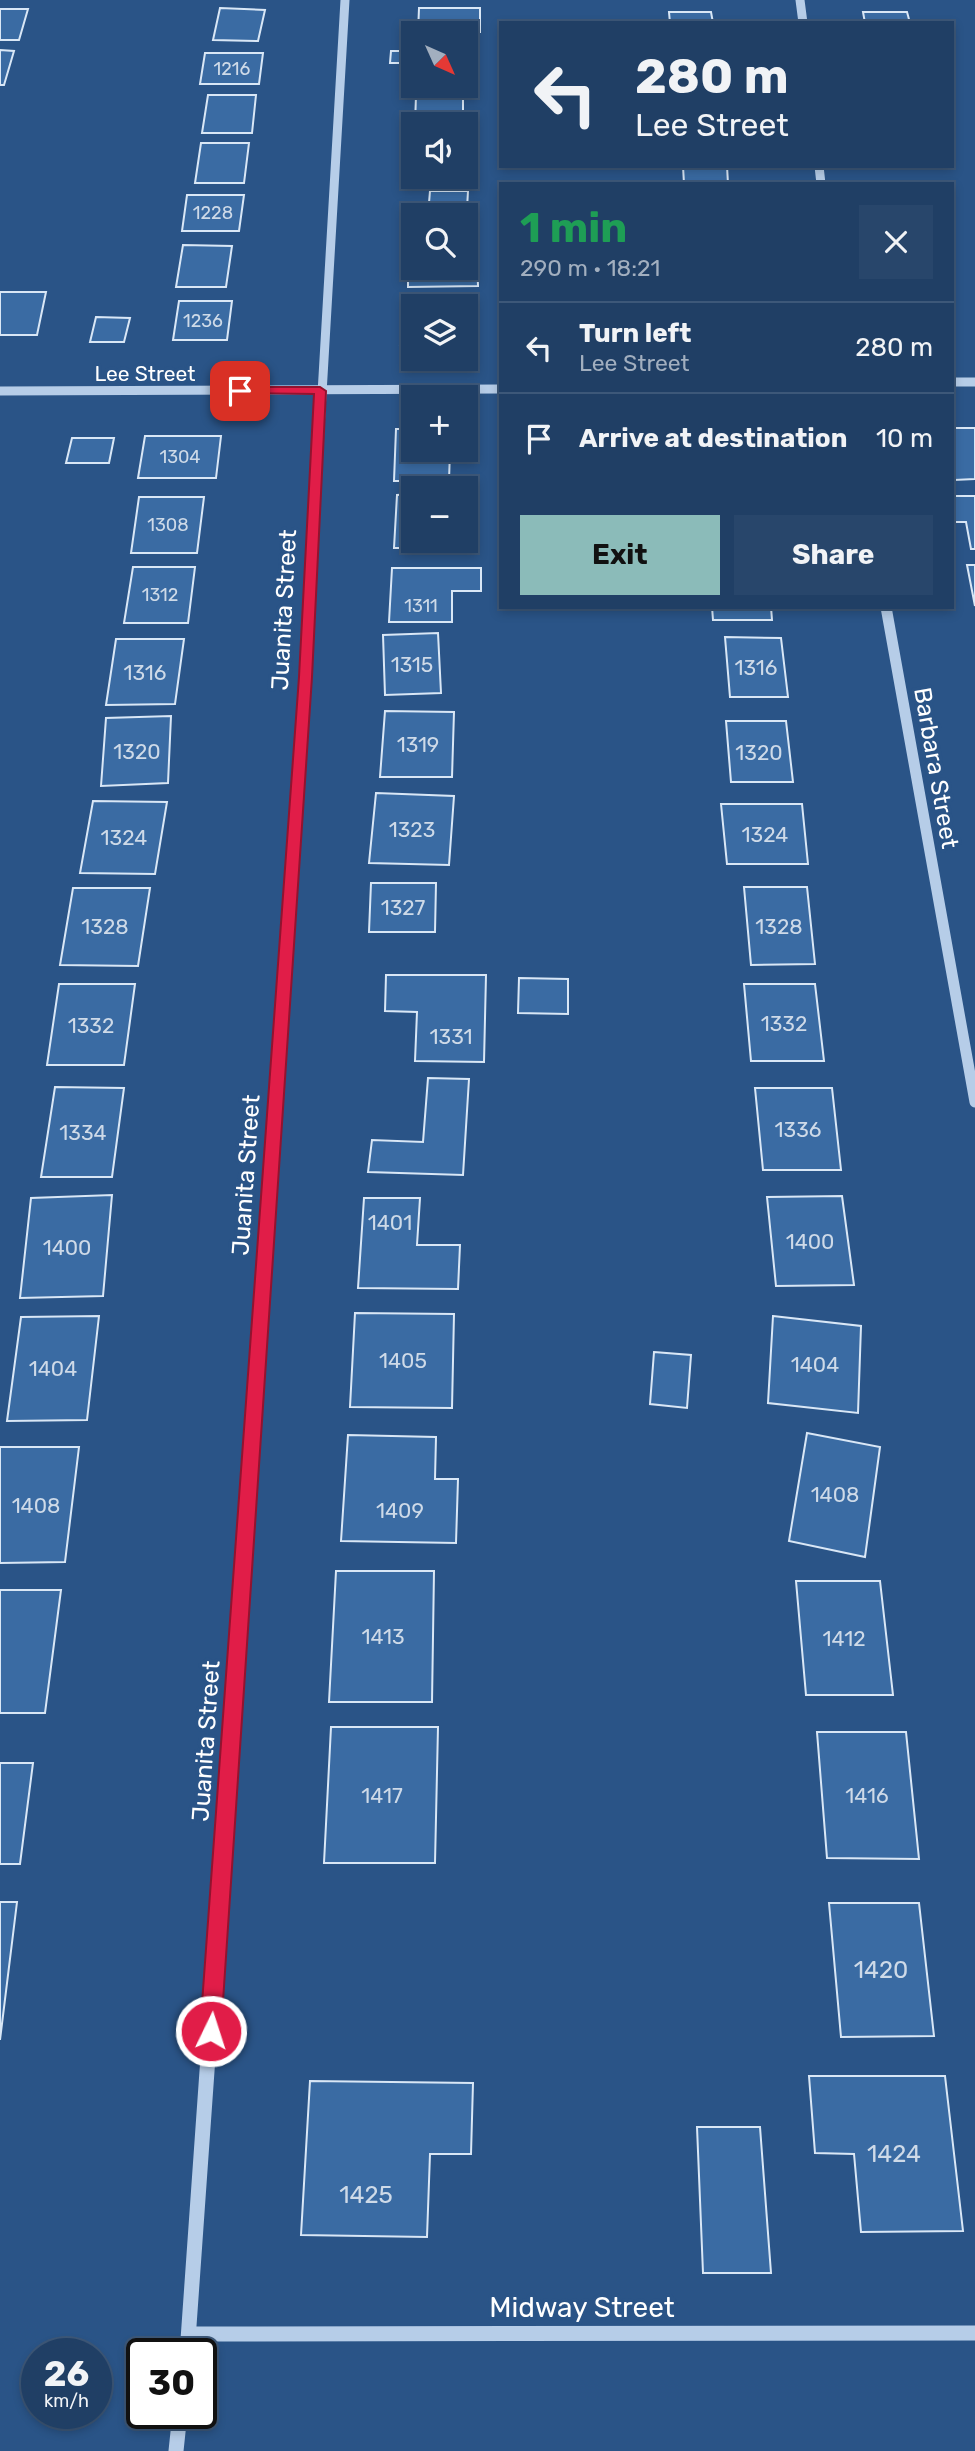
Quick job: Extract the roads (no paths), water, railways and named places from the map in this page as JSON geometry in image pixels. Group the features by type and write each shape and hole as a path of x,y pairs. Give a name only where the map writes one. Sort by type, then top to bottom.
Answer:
{"street":[{"name":"Juanita Street","path":"189,2338 305,677 345,0"},
{"path":"800,0 803,21"},
{"path":"954,382 975,382"},
{"name":"Lee Street","path":"0,391 499,389"},
{"name":"Barbara Street","path":"886,609 975,1102"},
{"name":"Midway Street","path":"189,2334 975,2333"},
{"path":"176,2451 178,2429"}]}
